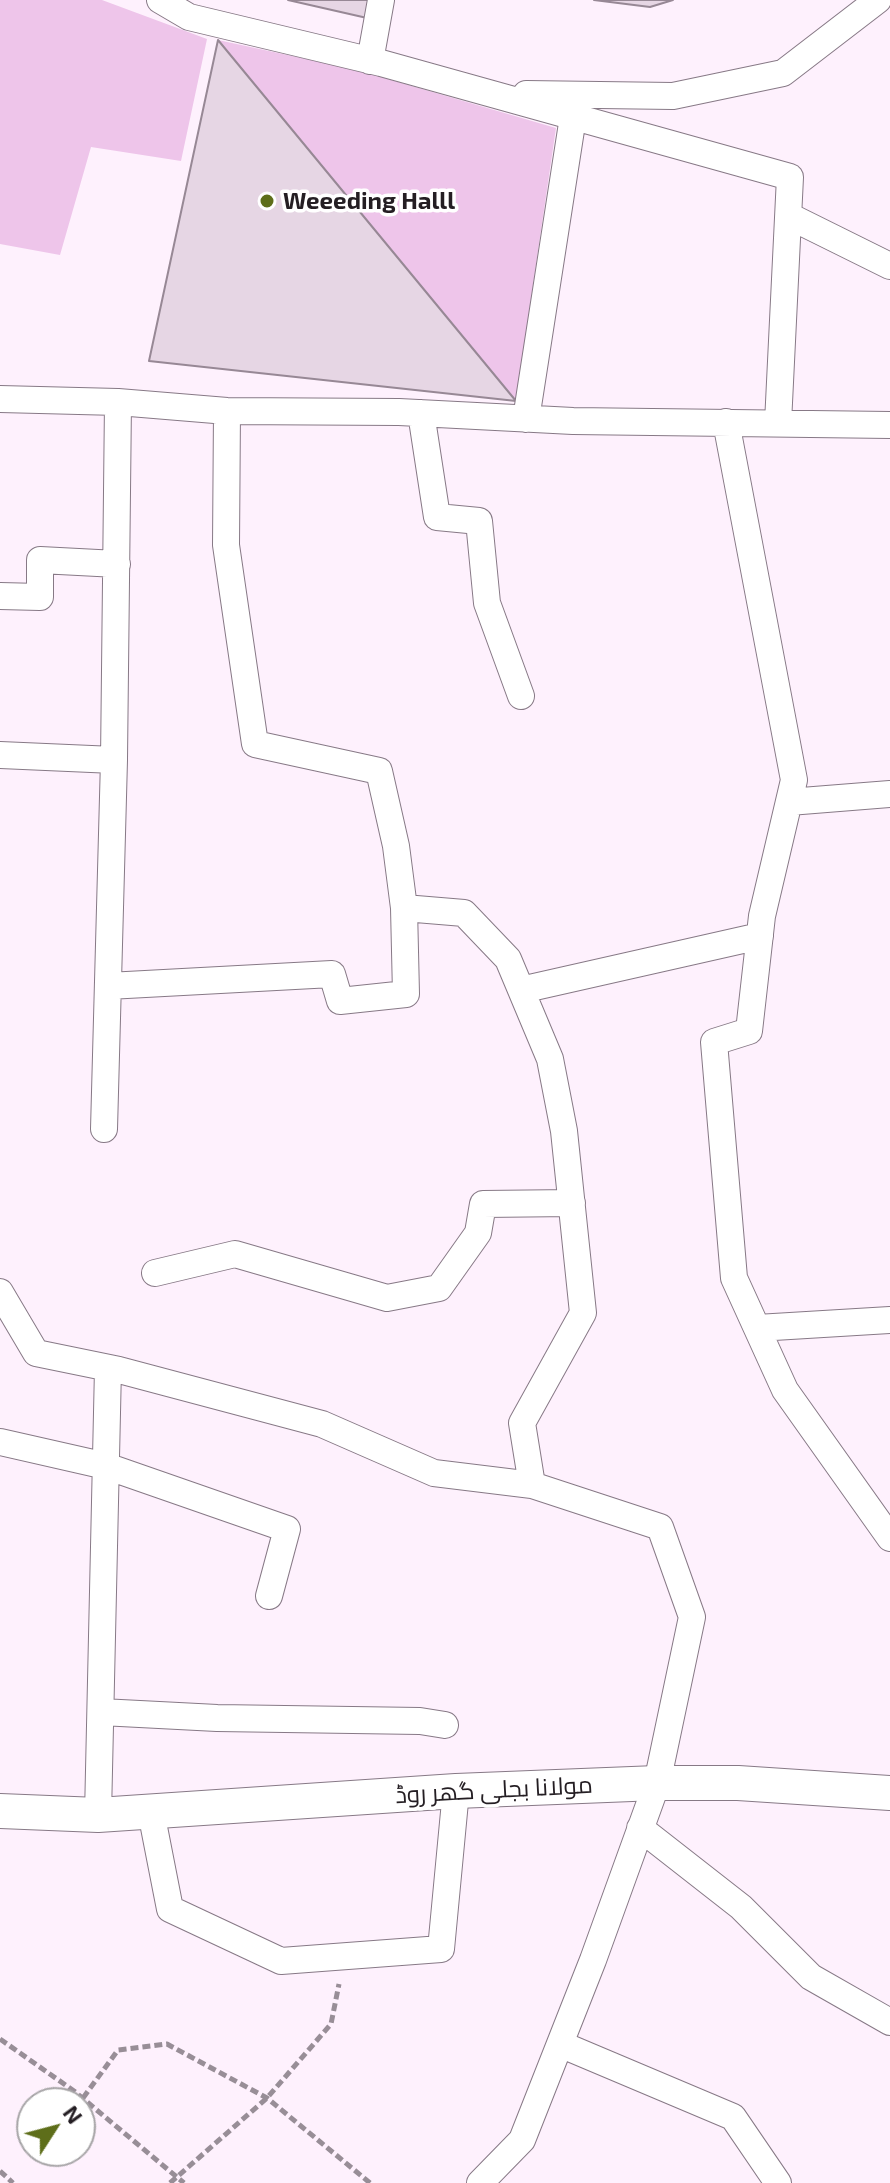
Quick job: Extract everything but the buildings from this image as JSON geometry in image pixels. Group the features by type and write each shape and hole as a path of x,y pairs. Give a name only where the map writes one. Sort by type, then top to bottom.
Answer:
{"street":[{"path":"160,0 189,17 370,61 790,177 778,423"},
{"path":"370,61 381,0"},
{"path":"491,94 673,96 783,73 878,0"},
{"path":"526,419 573,117"},
{"path":"789,216 890,266"},
{"path":"0,399 118,402 227,411 890,425"},
{"path":"104,1129 114,760 118,402"},
{"path":"108,986 332,974 340,1001 406,994 404,908 396,846 379,771 255,744 226,545 227,411"},
{"path":"421,413 437,517 479,521 487,603 521,696"},
{"path":"726,422 794,780 762,916 749,1031 714,1042 734,1278 785,1390 890,1538"},
{"path":"0,596 40,597 40,560 117,564"},
{"path":"0,755 114,760"},
{"path":"789,802 890,794"},
{"path":"404,908 464,913 508,959 550,1059 564,1131 583,1313 522,1423 532,1485"},
{"path":"521,990 760,936"},
{"path":"155,1273 235,1254 387,1298 439,1288 478,1233 483,1204 572,1203"},
{"path":"0,1292 36,1353 108,1368 322,1424 434,1473 532,1485 660,1527 692,1617 657,1783 522,2140 480,2183"},
{"path":"757,1328 890,1320"},
{"path":"98,1815 108,1368"},
{"path":"0,1442 106,1466 287,1529 269,1596"},
{"path":"101,1712 217,1718 420,1721 445,1725"},
{"name":"مولانا بجلی گھر روڈ","path":"0,1811 98,1815 456,1791 657,1783 738,1783 890,1793"},
{"path":"151,1812 170,1909 281,1961 441,1949 456,1791"},
{"path":"640,1828 741,1907 811,1977 890,2022"},
{"path":"560,2044 733,2117 778,2183"}],"path":[{"path":"170,2183 267,2098 331,2024 344,1955"},
{"path":"0,2039 68,2087"},
{"path":"91,2087 118,2050 167,2044 267,2098 370,2183"},
{"path":"96,2109 184,2183"},
{"path":"0,2171 13,2183"}],"shaded area":[{"path":"0,0 102,0 207,39 181,161 91,147 60,255 0,244"},
{"path":"218,40 357,70 556,128 516,401 149,361"}],"place":[{"name":"Weeeding Halll","path":"267,201"}]}
